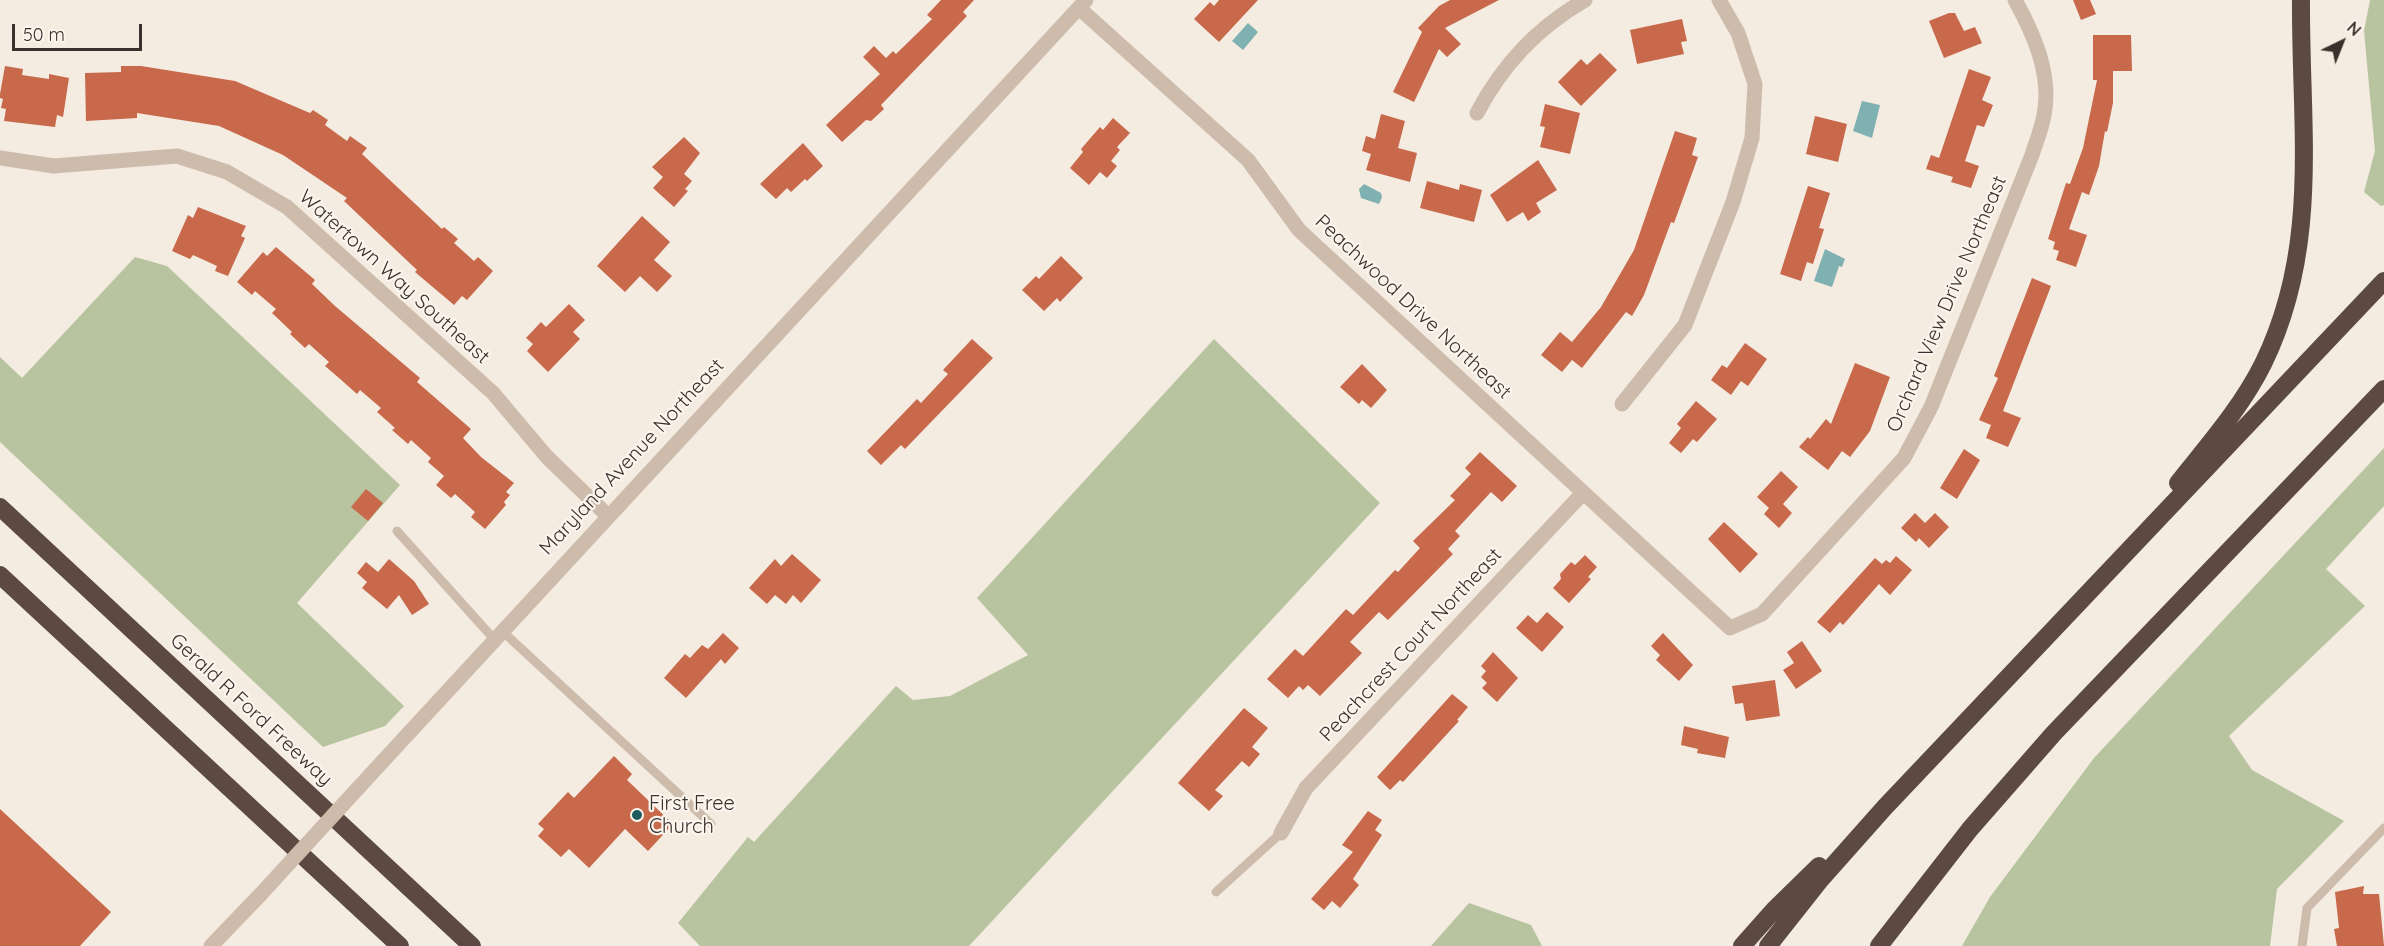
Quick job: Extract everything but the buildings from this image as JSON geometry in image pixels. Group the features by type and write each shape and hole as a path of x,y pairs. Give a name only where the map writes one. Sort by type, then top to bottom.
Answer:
{"highway":[{"path":"2089,592 2236,410 2263,365 2286,307 2303,221 2301,0"},
{"path":"1768,946 1821,879 1885,807 2384,281"},
{"path":"1879,946 1942,862 2054,732 2384,389"},
{"name":"Gerald R Ford Freeway","path":"0,507 472,946"},
{"path":"0,575 400,946"},
{"path":"1742,946 1796,888 1885,807"},
{"path":"261,819 389,946"}],"street":[{"path":"1477,113 1486,96 1520,51 1553,19 1585,0"},
{"path":"1622,404 1685,325 1733,202 1752,138 1755,84 1738,33 1719,0"},
{"name":"Orchard View Drive Northeast","path":"1730,628 1762,614 1835,537 1904,458 1931,407 2032,155 2044,114 2044,71 2031,29 2014,0"},
{"name":"Peachwood Drive Northeast","path":"1083,4 1248,160 1299,230 1730,628"},
{"name":"Maryland Avenue Northeast","path":"211,946 607,515 1083,4"},
{"name":"Watertown Way Southeast","path":"0,158 54,166 177,156 227,172 287,207 493,393 547,458 607,515"},
{"name":"Peachcrest Court Northeast","path":"1281,833 1306,788 1582,493"}],"lane":[{"path":"397,531 497,634 711,824"},
{"path":"2302,946 2307,908 2384,828"},
{"path":"1216,892 1281,833"}],"green space":[{"path":"2370,0 2384,0 2384,205 2381,206 2364,192 2375,151 2364,31"},
{"path":"135,257 167,266 400,485 297,603 404,706 385,726 323,747 0,442 0,357 22,378"},
{"path":"1214,339 1380,503 969,946 700,946 678,923 748,837 754,842 896,686 913,700 950,696 1028,655 977,598"},
{"path":"2384,448 2384,506 2326,569 2365,606 2229,736 2252,770 2344,821 2277,889 2270,946 1962,946 1990,897 2094,758"},
{"path":"1469,903 1531,925 1542,946 1431,946"}],"water":[{"path":"1248,23 1258,32 1243,50 1232,41"},
{"path":"1862,101 1880,105 1872,138 1853,131"},
{"path":"1364,184 1381,193 1379,204 1361,198 1359,189"},
{"path":"1825,249 1845,259 1842,267 1839,266 1832,287 1814,281"}],"place":[{"name":"First Free Church","path":"637,815"}]}
